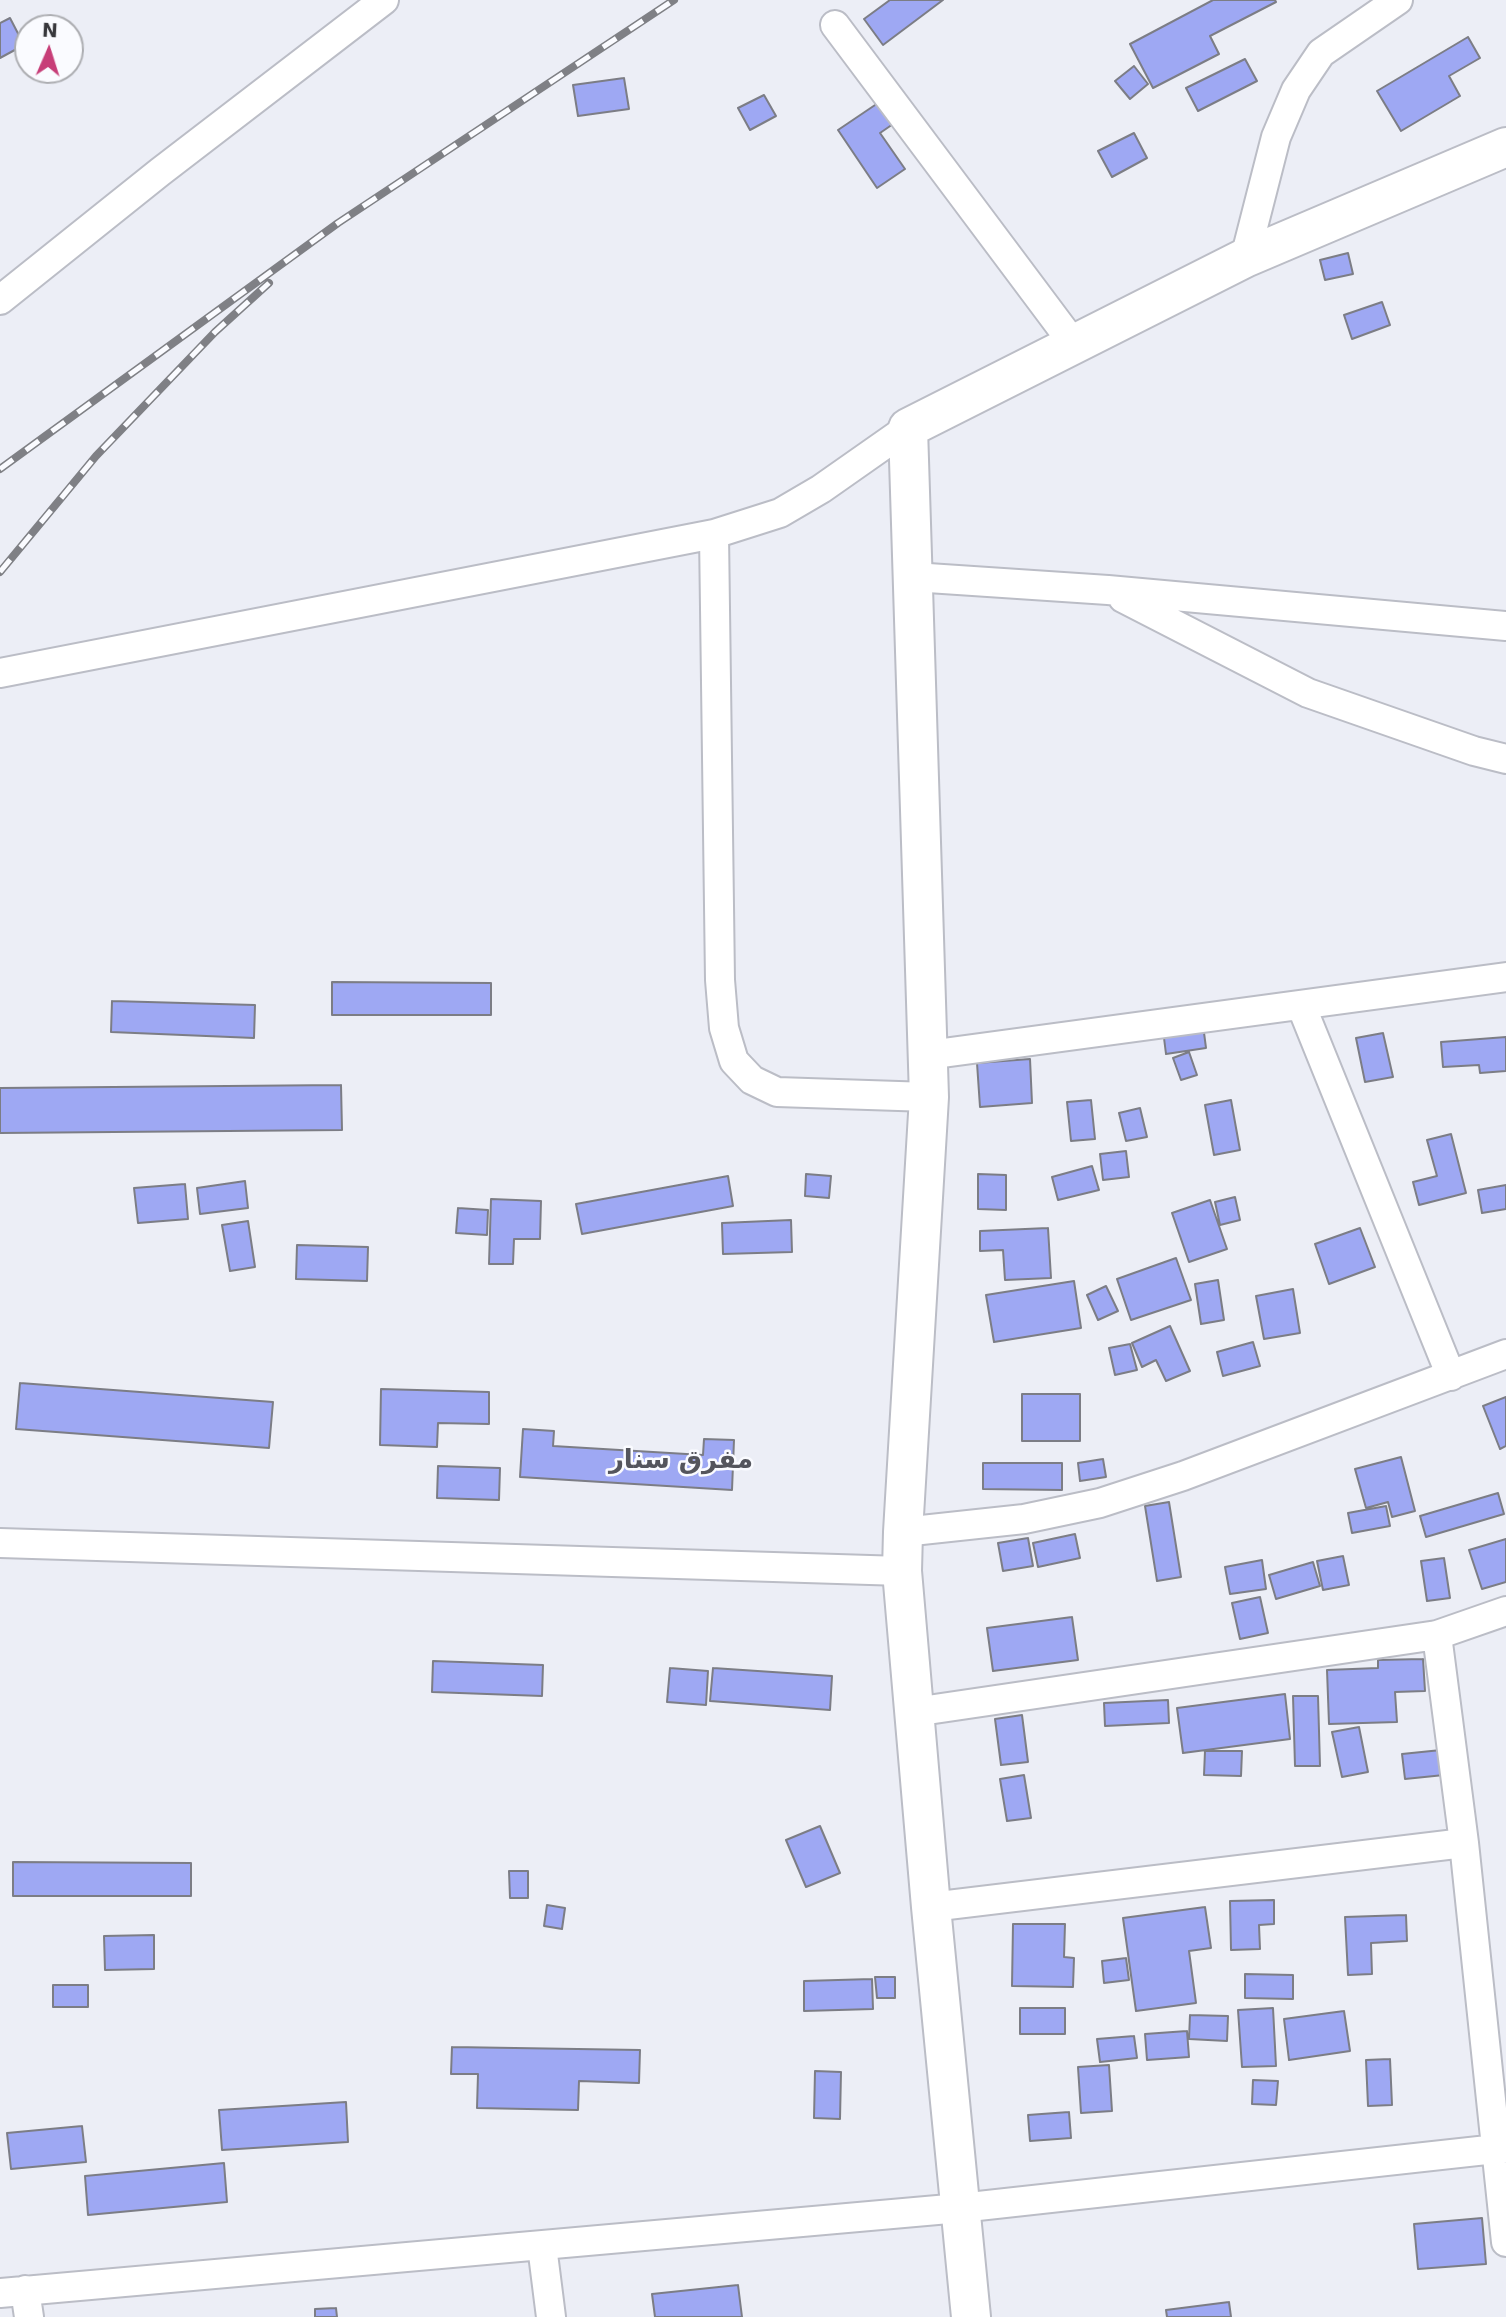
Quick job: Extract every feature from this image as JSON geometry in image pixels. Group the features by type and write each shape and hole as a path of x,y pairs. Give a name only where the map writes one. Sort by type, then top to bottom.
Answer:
{"street":[{"path":"0,300 160,172 384,0"},
{"path":"1245,258 1276,137 1296,89 1321,53 1398,0"},
{"path":"835,26 1073,343"},
{"path":"0,673 714,534 780,513 821,489 908,428 1073,343 1245,258 1506,147"},
{"path":"908,428 929,1097 902,1571 931,1908 971,2317"},
{"path":"714,534 720,980 724,1028 734,1061 752,1080 777,1092 929,1097"},
{"path":"913,578 1108,590 1506,626"},
{"path":"1108,590 1308,693 1474,751 1506,759"},
{"path":"928,1055 1506,977"},
{"path":"1301,1005 1451,1376"},
{"path":"903,1532 1024,1519 1100,1503 1182,1476 1506,1354"},
{"path":"0,1542 902,1571"},
{"path":"914,1712 1437,1634 1506,1611"},
{"path":"1437,1634 1502,2149 1506,2242"},
{"path":"931,1908 1464,1843"},
{"path":"18,2300 542,2246 960,2208 1502,2149"},
{"path":"542,2246 551,2317"}],"building":[{"path":"890,0 943,0 883,45 864,19"},
{"path":"1213,0 1276,2 1210,36 1219,54 1153,88 1130,44"},
{"path":"10,18 14,26 14,50 0,58 0,23"},
{"path":"1468,37 1480,58 1449,76 1460,96 1401,131 1377,91"},
{"path":"1245,59 1257,81 1198,111 1186,88"},
{"path":"1134,66 1148,84 1130,99 1115,81"},
{"path":"624,78 629,109 578,116 573,85"},
{"path":"764,95 776,116 750,130 738,108"},
{"path":"881,101 896,122 880,133 905,169 877,188 838,130"},
{"path":"1134,133 1147,158 1112,177 1098,151"},
{"path":"1348,253 1353,274 1325,280 1320,260"},
{"path":"1382,302 1390,325 1352,339 1344,315"},
{"path":"332,982 491,983 491,1015 332,1015"},
{"path":"112,1001 255,1005 254,1038 111,1032"},
{"path":"1203,1025 1206,1048 1166,1054 1163,1030"},
{"path":"1383,1033 1393,1077 1365,1082 1356,1038"},
{"path":"1506,1037 1506,1071 1480,1073 1479,1065 1443,1067 1441,1042"},
{"path":"1189,1052 1197,1075 1181,1080 1173,1058"},
{"path":"1030,1059 1032,1103 980,1107 977,1063"},
{"path":"341,1085 342,1130 0,1133 0,1088"},
{"path":"1091,1100 1095,1139 1071,1141 1067,1102"},
{"path":"1231,1100 1240,1150 1214,1155 1205,1105"},
{"path":"1140,1108 1147,1137 1126,1141 1119,1113"},
{"path":"1451,1134 1466,1193 1419,1205 1413,1182 1437,1176 1427,1140"},
{"path":"1126,1151 1129,1177 1103,1180 1100,1154"},
{"path":"1092,1166 1099,1190 1058,1200 1052,1177"},
{"path":"806,1174 831,1176 829,1198 805,1196"},
{"path":"978,1174 1006,1175 1006,1210 978,1209"},
{"path":"728,1176 733,1206 582,1234 576,1204"},
{"path":"245,1181 248,1208 200,1214 197,1188"},
{"path":"185,1184 188,1219 138,1223 134,1188"},
{"path":"1506,1185 1506,1209 1482,1213 1478,1190"},
{"path":"1235,1197 1240,1220 1220,1225 1215,1202"},
{"path":"491,1199 541,1201 540,1239 514,1239 513,1264 489,1264"},
{"path":"1210,1200 1227,1249 1189,1262 1172,1213"},
{"path":"458,1208 488,1210 487,1235 456,1233"},
{"path":"791,1220 792,1252 723,1254 722,1223"},
{"path":"248,1221 255,1267 230,1271 222,1225"},
{"path":"1048,1228 1051,1278 1005,1280 1003,1250 980,1251 980,1231"},
{"path":"1360,1228 1375,1267 1329,1284 1315,1244"},
{"path":"297,1245 368,1247 367,1281 296,1279"},
{"path":"1176,1258 1191,1300 1131,1320 1117,1279"},
{"path":"1218,1280 1224,1320 1201,1324 1195,1284"},
{"path":"1074,1281 1081,1328 994,1342 986,1295"},
{"path":"1106,1286 1118,1311 1098,1320 1087,1295"},
{"path":"1293,1289 1300,1333 1264,1339 1256,1296"},
{"path":"1170,1326 1190,1371 1166,1381 1156,1360 1142,1367 1132,1343"},
{"path":"1253,1342 1260,1366 1223,1376 1217,1352"},
{"path":"1130,1344 1137,1370 1115,1375 1109,1348"},
{"path":"20,1383 273,1402 269,1448 16,1429"},
{"path":"381,1389 489,1392 489,1424 438,1423 437,1447 380,1445"},
{"path":"1022,1394 1080,1394 1080,1441 1022,1441"},
{"path":"1506,1397 1506,1446 1500,1449 1483,1406"},
{"path":"523,1429 554,1431 553,1446 703,1455 704,1439 734,1440 732,1490 520,1477"},
{"path":"1401,1457 1415,1511 1392,1517 1388,1502 1366,1508 1355,1469"},
{"path":"1103,1459 1106,1477 1080,1481 1078,1463"},
{"path":"983,1463 1062,1463 1062,1490 983,1489"},
{"path":"438,1466 500,1468 499,1500 437,1498"},
{"path":"1498,1493 1504,1514 1426,1537 1420,1516"},
{"path":"1169,1502 1181,1577 1157,1581 1145,1506"},
{"path":"1386,1506 1390,1526 1352,1533 1348,1513"},
{"path":"1075,1534 1080,1558 1038,1567 1033,1543"},
{"path":"1028,1538 1033,1566 1003,1571 998,1543"},
{"path":"1506,1539 1506,1582 1482,1589 1469,1550"},
{"path":"1343,1556 1349,1585 1323,1590 1317,1561"},
{"path":"1444,1558 1450,1598 1427,1601 1421,1561"},
{"path":"1262,1560 1266,1589 1230,1594 1225,1567"},
{"path":"1313,1562 1320,1586 1276,1599 1269,1575"},
{"path":"1260,1597 1268,1633 1240,1639 1232,1603"},
{"path":"1072,1617 1078,1660 993,1671 987,1628"},
{"path":"1423,1659 1425,1691 1395,1692 1397,1722 1329,1724 1327,1670 1378,1668 1378,1660"},
{"path":"433,1661 543,1665 542,1696 432,1692"},
{"path":"670,1668 708,1671 706,1705 667,1702"},
{"path":"713,1668 832,1676 830,1710 710,1701"},
{"path":"1285,1694 1290,1739 1183,1753 1177,1708"},
{"path":"1293,1696 1318,1696 1320,1766 1295,1766"},
{"path":"1168,1700 1169,1723 1105,1726 1104,1703"},
{"path":"1022,1715 1028,1762 1001,1765 995,1719"},
{"path":"1359,1727 1368,1772 1342,1777 1332,1732"},
{"path":"1441,1750 1444,1775 1405,1779 1402,1754"},
{"path":"1205,1751 1242,1751 1241,1776 1204,1775"},
{"path":"1024,1775 1031,1818 1007,1821 1000,1779"},
{"path":"820,1826 840,1873 806,1887 786,1840"},
{"path":"13,1862 191,1863 191,1896 13,1896"},
{"path":"509,1871 528,1871 528,1898 510,1898"},
{"path":"1274,1900 1274,1924 1259,1925 1260,1949 1231,1950 1230,1901"},
{"path":"547,1905 565,1908 562,1929 544,1926"},
{"path":"1205,1907 1211,1948 1189,1951 1196,2003 1136,2011 1123,1918"},
{"path":"1406,1915 1407,1941 1371,1943 1372,1974 1348,1975 1345,1917"},
{"path":"1013,1924 1065,1924 1064,1957 1074,1958 1073,1987 1012,1986"},
{"path":"154,1935 154,1969 105,1970 104,1936"},
{"path":"1126,1958 1129,1980 1104,1983 1102,1961"},
{"path":"1245,1974 1293,1975 1293,1999 1245,1998"},
{"path":"875,1977 895,1977 895,1998 877,1998"},
{"path":"872,1979 873,2009 804,2011 804,1981"},
{"path":"53,1985 88,1985 88,2007 53,2007"},
{"path":"1020,2008 1065,2008 1065,2034 1020,2034"},
{"path":"1273,2008 1276,2066 1242,2067 1238,2010"},
{"path":"1344,2011 1350,2051 1289,2060 1284,2019"},
{"path":"1190,2015 1228,2016 1227,2041 1189,2039"},
{"path":"1187,2031 1189,2057 1147,2060 1145,2034"},
{"path":"1134,2036 1137,2058 1100,2062 1097,2039"},
{"path":"452,2047 640,2050 639,2083 579,2081 578,2110 477,2108 478,2074 451,2074"},
{"path":"1390,2059 1392,2105 1368,2106 1366,2060"},
{"path":"1109,2065 1112,2111 1081,2113 1078,2067"},
{"path":"815,2071 841,2072 840,2119 814,2118"},
{"path":"1253,2080 1278,2081 1276,2105 1252,2104"},
{"path":"346,2102 348,2142 222,2150 219,2110"},
{"path":"1069,2112 1071,2138 1030,2141 1028,2115"},
{"path":"82,2126 86,2162 11,2169 7,2133"},
{"path":"224,2163 227,2202 88,2215 85,2176"},
{"path":"1482,2218 1486,2264 1418,2269 1414,2224"},
{"path":"738,2285 742,2317 655,2317 652,2294"},
{"path":"1229,2302 1231,2317 1167,2317 1166,2310"},
{"path":"336,2308 337,2317 315,2317 315,2309"}],"railway":[{"path":"0,469 338,223 674,0"},
{"path":"0,572 96,456 215,332 269,283"}],"district":[{"name":"مفرق سنار","path":"681,1461"}]}
